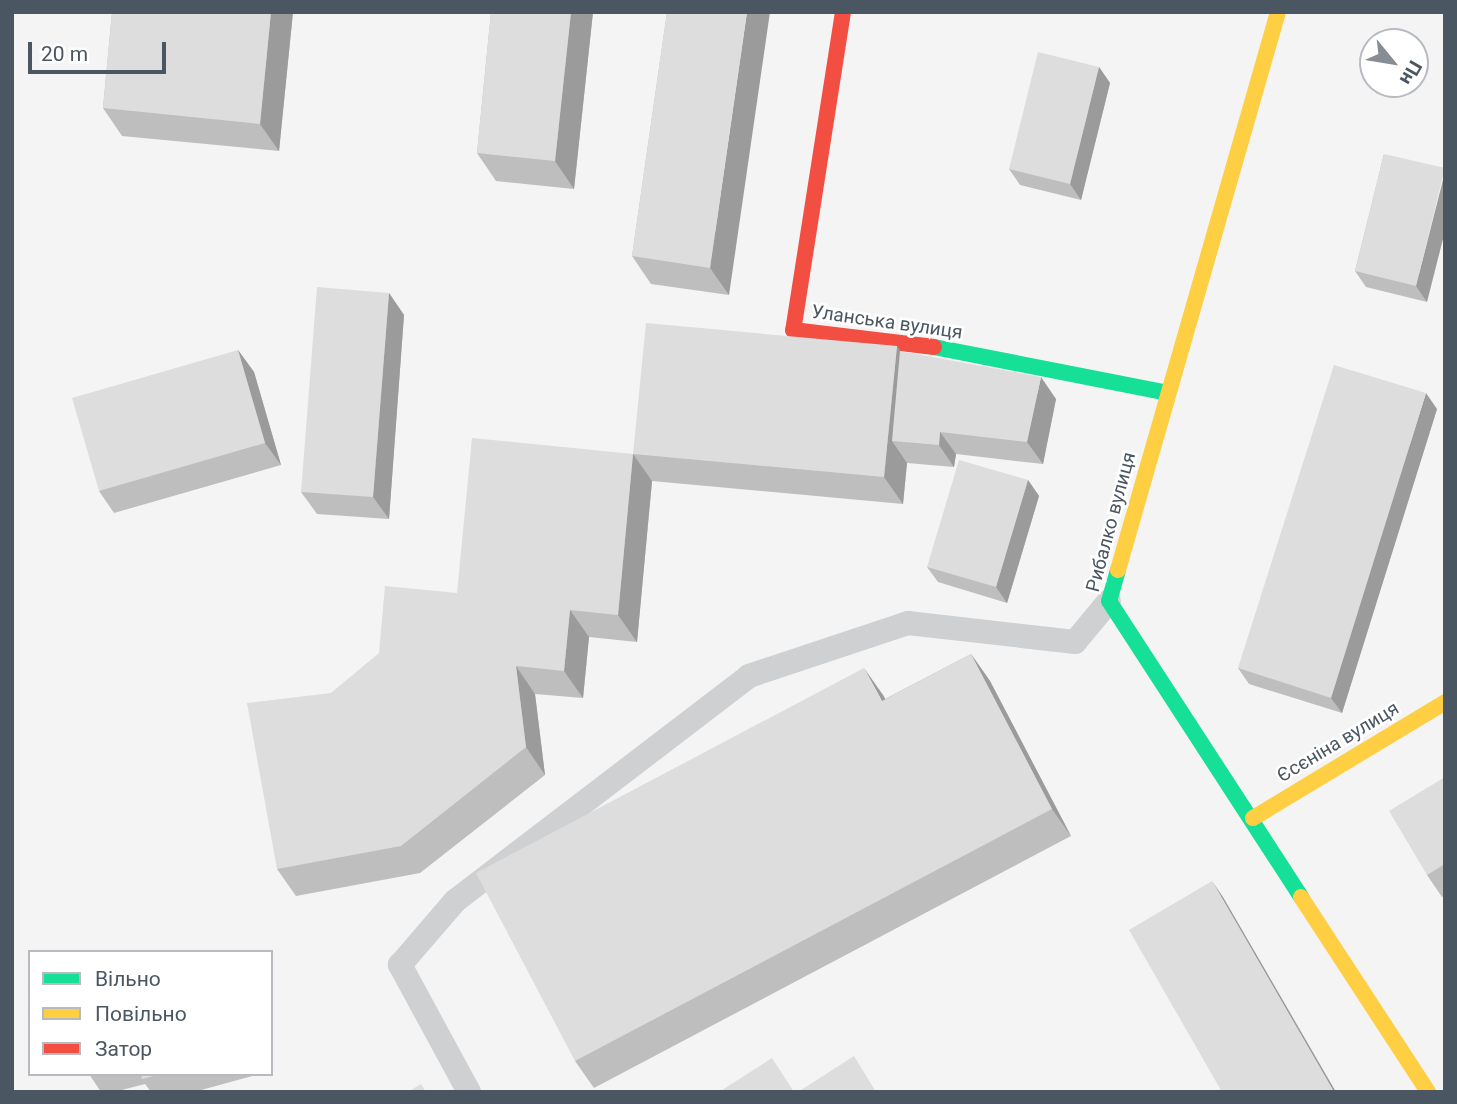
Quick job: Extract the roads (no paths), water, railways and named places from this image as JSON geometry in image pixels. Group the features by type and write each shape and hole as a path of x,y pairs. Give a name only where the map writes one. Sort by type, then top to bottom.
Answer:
{"street":[{"name":"Уланська вулиця","path":"843,12 793,330 919,344 1168,393"},
{"name":"Рибалко вулиця","path":"1278,12 1109,601 1253,818 1428,1092"},
{"name":"Єсєніна вулиця","path":"1253,818 1445,702"}],"lane":[{"path":"469,1092 400,965 466,892 749,676 908,623 1074,642 1109,601"}]}
